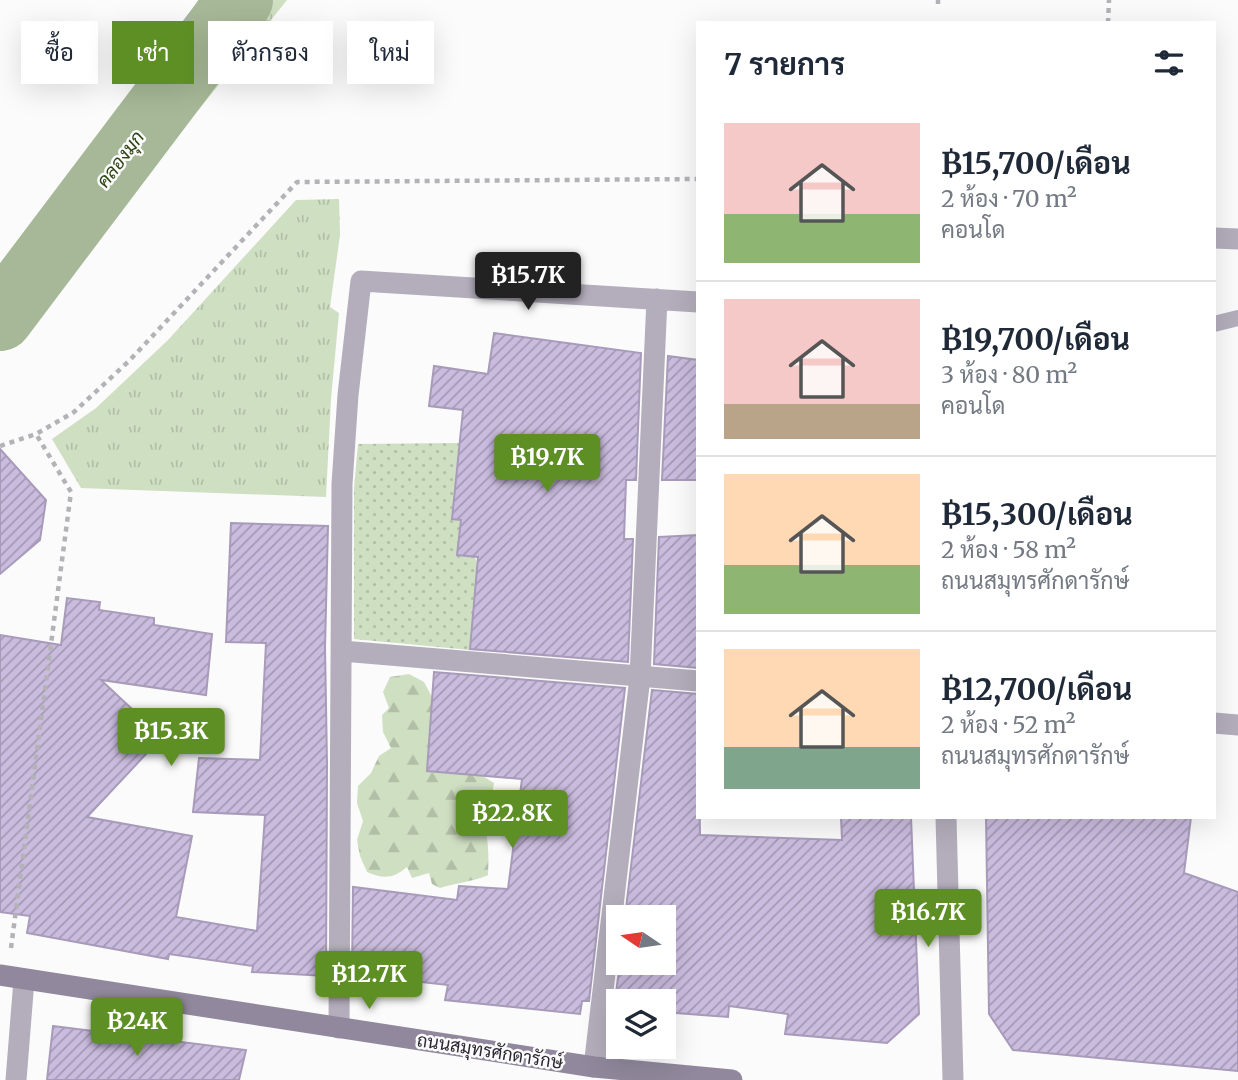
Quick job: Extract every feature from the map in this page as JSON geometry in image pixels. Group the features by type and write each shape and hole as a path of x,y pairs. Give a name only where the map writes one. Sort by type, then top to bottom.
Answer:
{"street":[{"path":"1216,238 1238,239"},
{"path":"340,1028 342,484 348,395 361,281 696,302"},
{"path":"594,1067 640,677 657,299"},
{"path":"342,651 696,681"},
{"path":"1216,723 1238,725"},
{"path":"946,819 953,1080"},
{"path":"10,977 16,1080"},
{"name":"ถนนสมุทรศักดารักษ์","path":"10,977 594,1067 732,1080"}],"lane":[{"path":"1216,324 1238,318"}],"path":[{"path":"1108,21 1109,0"},
{"path":"0,446 36,434 74,412 129,361 297,182 696,179"},
{"path":"10,977 71,492 36,434"}],"green space":[{"path":"198,0 287,0 270,21 208,21 208,84 219,84 14,339 0,350 0,273 150,84 194,84 194,21 187,21"},
{"path":"339,199 340,235 330,307 339,313 326,497 81,488 52,439 96,408 168,340 296,200"},
{"path":"459,443 452,518 461,520 458,555 475,557 477,565 470,650 354,639 354,488 358,444"},
{"path":"409,674 424,682 432,697 427,770 481,775 494,783 491,801 478,810 488,842 488,875 478,879 440,888 432,884 429,873 412,878 407,867 388,877 378,876 367,872 360,856 357,840 363,821 357,803 358,786 371,773 379,756 391,748 383,732 382,715 389,708 383,692 390,677"}],"building":[{"path":"494,333 641,353 636,480 626,480 624,539 633,539 628,662 470,649 478,557 457,555 461,520 452,519 463,410 429,406 434,366 488,374"},
{"path":"668,356 696,360 696,480 662,480"},
{"path":"0,449 46,500 40,540 0,574"},
{"path":"231,523 328,526 325,647 326,976 252,972 253,966 169,954 168,959 27,933 30,916 0,912 0,635 61,645 67,598 100,602 99,610 154,618 154,625 212,634 206,695 101,680 162,737 87,817 192,836 176,917 257,931 265,815 193,812 199,758 260,760 266,643 226,642"},
{"path":"696,535 696,668 654,664 659,537"},
{"path":"434,672 625,688 589,1001 582,1001 580,1014 445,1000 448,985 352,974 353,887 457,900 459,886 508,889 522,779 427,771"},
{"path":"652,690 696,694 696,819 700,819 700,835 842,840 841,819 911,819 919,1014 887,1043 785,1034 788,1014 729,1006 728,1017 676,1013 676,989 617,989 618,975 676,975 676,905 626,905"},
{"path":"986,819 1191,819 1184,873 1238,892 1238,1071 1013,1050 989,1014"},
{"path":"53,1026 246,1050 239,1080 47,1080"}],"waterway":[{"name":"คลองมุก","path":"0,318 240,0"}]}
